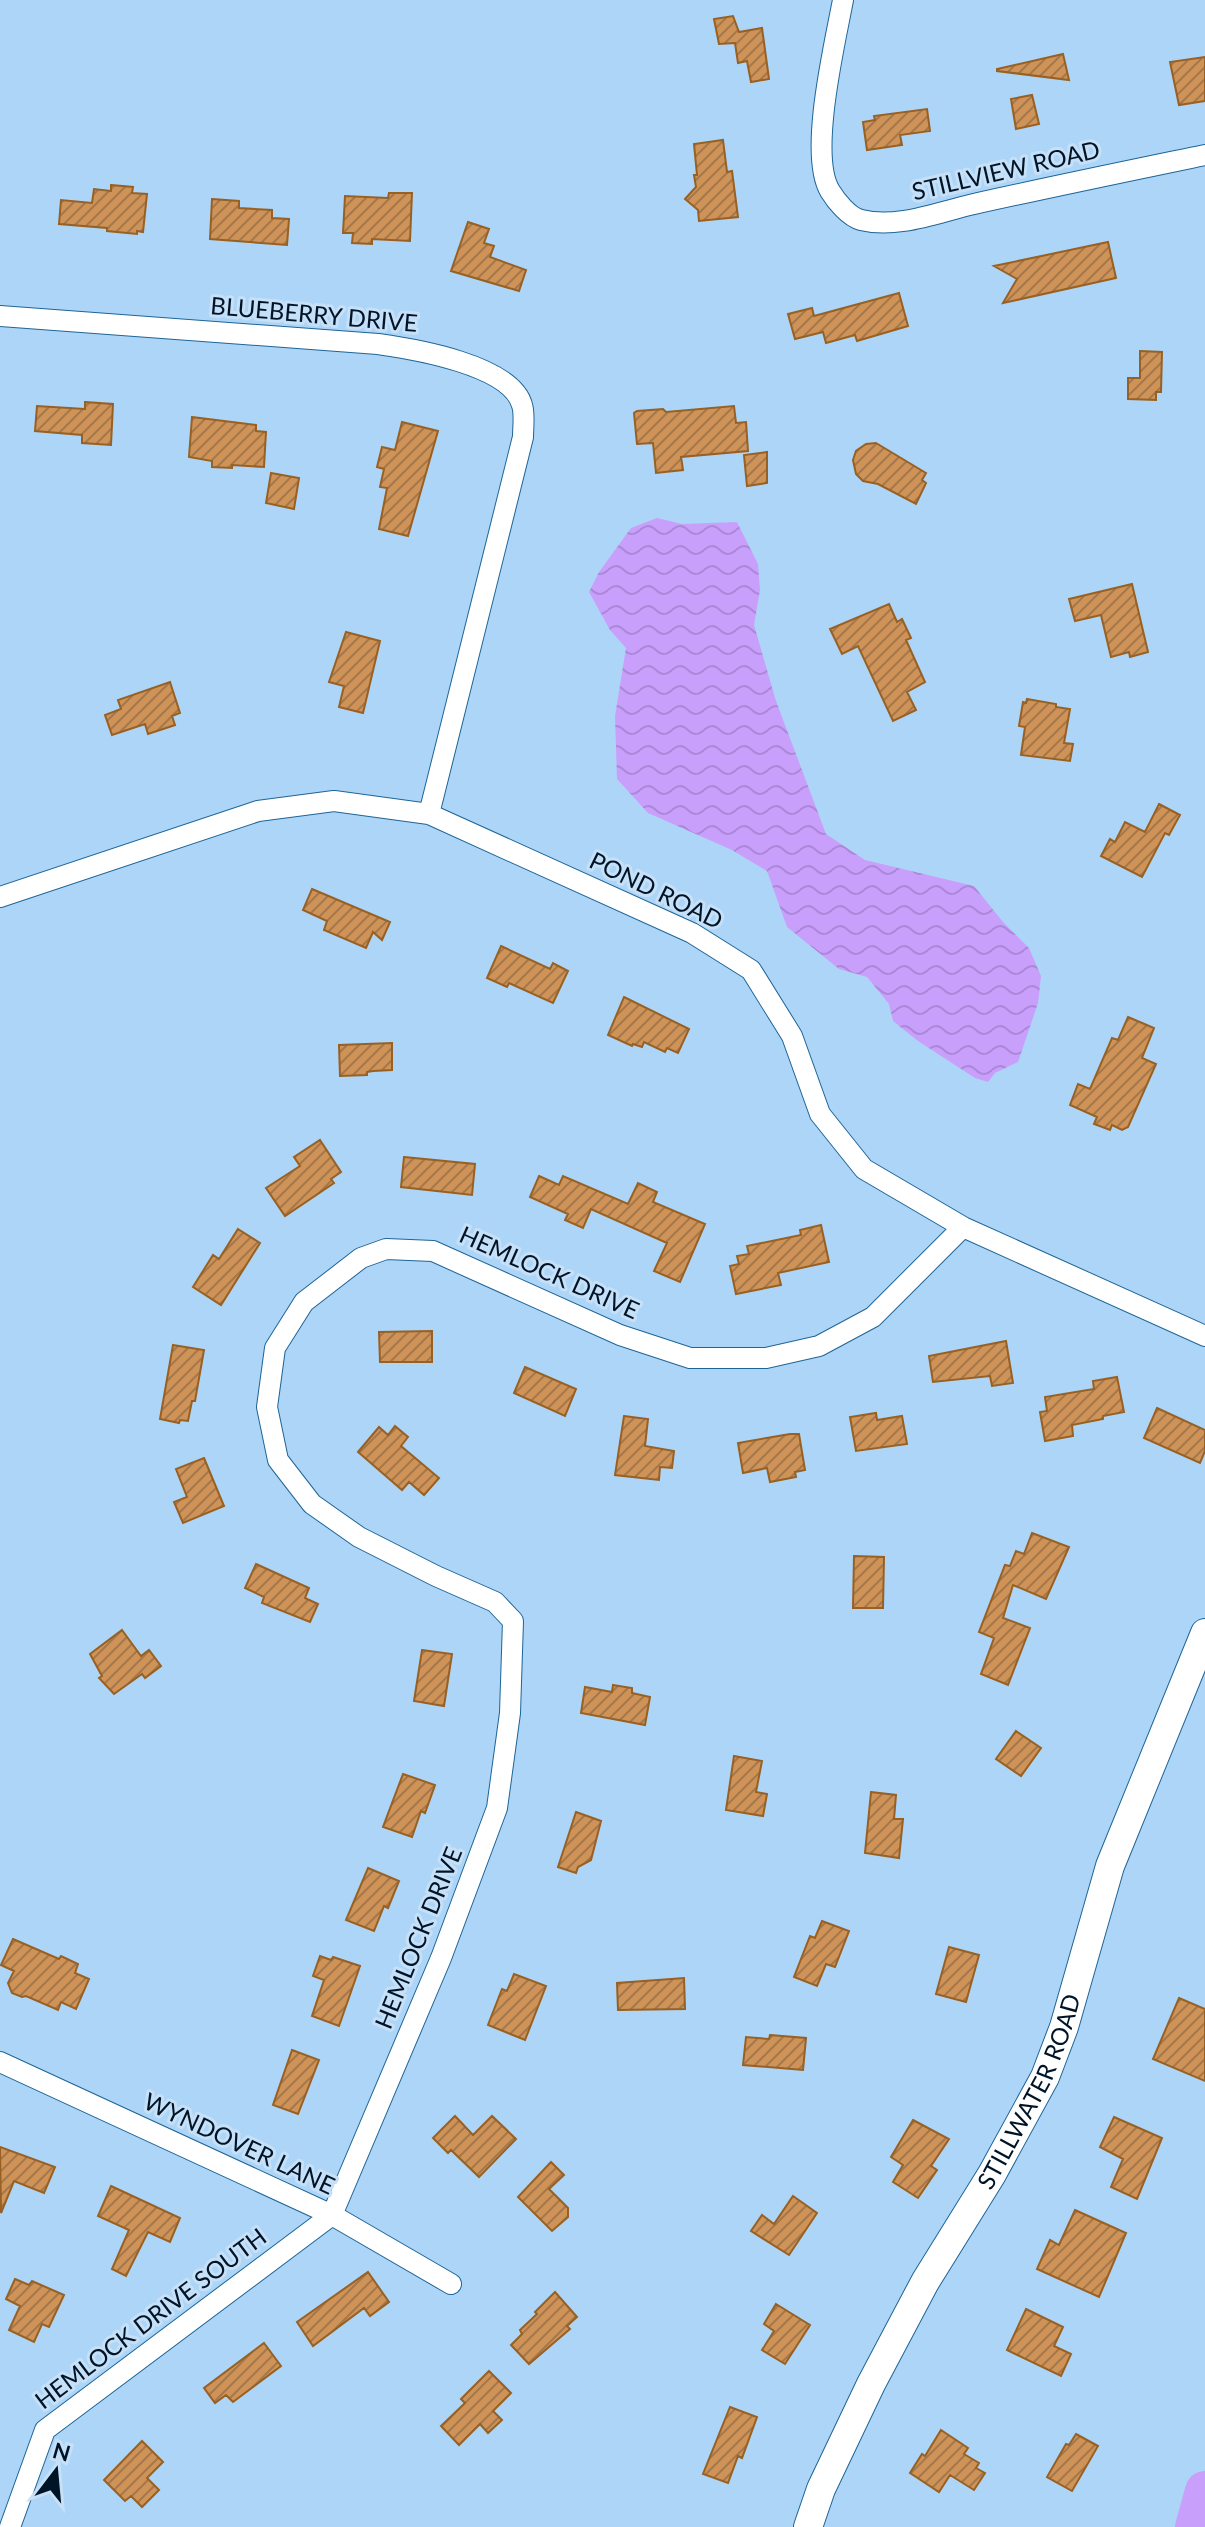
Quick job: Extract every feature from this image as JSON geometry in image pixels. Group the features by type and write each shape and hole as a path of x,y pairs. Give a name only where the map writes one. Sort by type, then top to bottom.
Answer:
{"main road":[{"name":"STILLWATER ROAD","path":"808,2527 821,2489 871,2384 925,2282 992,2174 1045,2077 1064,2027 1110,1866 1205,1633"}],"street":[{"name":"STILLVIEW ROAD","path":"843,0 823,124 823,164 829,190 858,219 889,222 919,218 1205,155"},
{"name":"BLUEBERRY DRIVE","path":"0,316 420,349 501,379 522,404 523,437 429,814"},
{"name":"POND ROAD","path":"0,897 258,811 334,801 429,814 692,933 751,970 792,1036 820,1114 864,1169 963,1227 1205,1336"},
{"name":"HEMLOCK DRIVE","path":"332,2215 441,1958 497,1808 510,1713 513,1621 495,1602 359,1537 312,1504 278,1460 267,1407 275,1348 304,1302 361,1258 386,1249 433,1251 620,1335 690,1358 766,1358 819,1346 873,1317 963,1227"},
{"name":"WYNDOVER LANE","path":"0,2062 332,2215 451,2284"},
{"name":"HEMLOCK DRIVE SOUTH","path":"10,2527 45,2430 332,2215"}],"water":[{"path":"657,518 682,524 737,522 758,564 760,590 754,625 776,701 826,834 865,860 974,886 1029,948 1041,976 1038,1003 1018,1062 995,1073 988,1082 975,1078 918,1041 893,1021 889,1004 867,977 839,969 787,927 767,871 732,850 648,813 617,779 615,716 626,648 610,630 589,592 599,572 631,528"}],"building":[{"path":"733,16 739,32 762,28 769,79 751,82 747,61 738,63 735,43 719,44 714,19"},
{"path":"1063,54 1069,80 997,71 997,69"},
{"path":"1205,57 1205,101 1179,105 1170,62"},
{"path":"1032,95 1039,124 1016,129 1011,99"},
{"path":"927,109 930,131 900,135 902,145 867,150 863,122 875,120 874,116"},
{"path":"723,140 727,172 732,171 738,217 699,221 698,210 685,199 696,187 694,144"},
{"path":"111,185 133,187 132,193 147,194 143,232 137,231 137,234 59,224 61,200 92,203 94,189 111,191"},
{"path":"389,193 412,193 410,241 372,239 372,244 352,243 353,233 343,233 345,196 388,198"},
{"path":"212,199 239,201 239,208 272,210 272,218 289,219 287,245 210,239"},
{"path":"468,222 489,229 484,243 494,246 490,257 526,270 519,291 451,271"},
{"path":"1108,242 1116,278 1003,303 1017,279 994,266"},
{"path":"899,293 908,326 857,341 855,335 826,343 823,332 795,339 788,314 812,308 814,316"},
{"path":"1140,351 1162,352 1161,392 1156,392 1156,400 1128,399 1128,378 1140,378"},
{"path":"85,402 113,404 111,445 82,443 82,435 35,431 37,406 85,409"},
{"path":"734,406 736,423 746,422 748,451 681,457 683,470 656,473 653,443 637,444 634,413 637,411 663,409 666,412"},
{"path":"192,417 256,425 256,431 266,432 264,467 212,467 212,461 189,457"},
{"path":"402,422 438,431 408,536 379,529 387,488 380,487 384,469 377,467 382,447 395,450"},
{"path":"876,443 926,473 922,480 926,483 916,504 878,484 863,481 856,474 853,460 856,451 866,444"},
{"path":"767,452 767,483 747,486 744,455"},
{"path":"271,473 299,478 294,509 266,503"},
{"path":"1132,584 1148,652 1130,657 1129,652 1111,657 1101,615 1075,621 1069,599"},
{"path":"889,604 897,622 902,619 911,638 906,640 925,682 907,692 916,710 893,721 858,646 842,654 830,629"},
{"path":"346,632 380,641 363,713 339,707 344,686 329,682"},
{"path":"170,682 180,713 172,716 175,725 148,734 145,724 112,735 105,715 121,709 118,700"},
{"path":"1027,699 1070,709 1064,743 1073,744 1070,761 1021,755 1025,727 1019,726 1023,702 1026,703"},
{"path":"1159,804 1180,815 1169,835 1165,833 1142,877 1101,856 1110,839 1115,842 1125,822 1145,832"},
{"path":"312,889 390,922 382,940 373,932 366,948 324,930 327,921 303,910"},
{"path":"501,946 550,969 553,963 568,971 553,1003 509,983 507,987 487,978"},
{"path":"624,997 689,1029 678,1053 667,1048 665,1052 644,1042 642,1047 632,1046 608,1035"},
{"path":"1128,1017 1154,1028 1142,1058 1156,1064 1128,1127 1122,1130 1112,1125 1110,1130 1094,1124 1097,1117 1070,1105 1078,1084 1090,1089 1112,1038 1118,1040"},
{"path":"392,1043 392,1070 340,1076 339,1045"},
{"path":"320,1140 341,1172 331,1179 334,1183 285,1216 266,1188 300,1166 294,1157"},
{"path":"404,1157 475,1164 472,1195 401,1187"},
{"path":"539,1176 559,1185 563,1176 628,1204 638,1183 657,1192 653,1202 705,1224 680,1282 654,1271 667,1243 591,1209 583,1228 565,1220 568,1214 530,1197"},
{"path":"821,1225 829,1262 778,1273 781,1285 736,1294 730,1266 739,1264 737,1256 749,1254 747,1246 801,1235 800,1230"},
{"path":"238,1229 260,1243 221,1305 193,1287 213,1255 219,1259"},
{"path":"432,1331 432,1362 380,1362 379,1332"},
{"path":"1006,1341 1013,1383 992,1386 990,1376 933,1382 929,1356"},
{"path":"173,1345 204,1350 195,1401 192,1401 188,1421 180,1420 179,1423 160,1419"},
{"path":"525,1367 576,1389 565,1416 514,1393"},
{"path":"1117,1377 1124,1412 1072,1425 1073,1436 1045,1441 1040,1412 1047,1411 1045,1397 1094,1389 1093,1381"},
{"path":"1157,1408 1205,1430 1205,1451 1200,1463 1144,1438"},
{"path":"876,1413 877,1420 902,1416 907,1444 856,1451 850,1417"},
{"path":"624,1416 648,1419 645,1446 674,1451 672,1468 660,1467 659,1480 615,1475"},
{"path":"395,1426 408,1437 401,1446 439,1478 424,1495 409,1482 402,1490 358,1452 379,1427 388,1435"},
{"path":"799,1434 805,1470 795,1472 796,1477 770,1482 767,1468 743,1473 738,1443"},
{"path":"204,1458 224,1506 183,1523 174,1502 187,1497 176,1469"},
{"path":"1032,1533 1069,1547 1046,1599 1013,1585 1003,1618 1030,1628 1008,1685 981,1674 994,1638 979,1632 1005,1565 1010,1566 1016,1551 1024,1554"},
{"path":"854,1556 884,1557 883,1608 853,1608"},
{"path":"256,1564 309,1588 305,1598 318,1604 310,1622 262,1603 264,1597 245,1588"},
{"path":"122,1630 141,1656 149,1650 161,1666 145,1678 142,1674 114,1694 99,1678 102,1676 90,1654"},
{"path":"422,1650 452,1654 444,1706 414,1701"},
{"path":"613,1685 632,1688 632,1693 650,1697 645,1725 581,1713 585,1687 612,1692"},
{"path":"1016,1731 1041,1748 1021,1776 996,1759"},
{"path":"734,1756 762,1761 756,1792 767,1794 763,1816 726,1810"},
{"path":"403,1774 435,1785 412,1837 383,1827"},
{"path":"871,1792 896,1795 894,1819 903,1819 899,1858 865,1853"},
{"path":"576,1812 601,1821 591,1860 578,1867 576,1873 558,1867"},
{"path":"368,1868 399,1881 374,1931 346,1920"},
{"path":"822,1921 849,1931 835,1967 826,1964 817,1986 794,1977 810,1936 815,1938"},
{"path":"13,1939 78,1964 75,1973 89,1979 76,2009 61,2002 58,2010 12,1993 8,1983 14,1971 1,1965"},
{"path":"949,1947 979,1955 966,2002 936,1994"},
{"path":"320,1956 360,1966 339,2026 312,2016 324,1980 313,1976"},
{"path":"514,1974 546,1986 525,2040 488,2025 502,1989 507,1991"},
{"path":"684,1978 685,2009 618,2010 617,1983"},
{"path":"1179,1998 1205,2009 1205,2081 1153,2059"},
{"path":"770,2035 806,2038 803,2070 743,2065 746,2037 769,2039"},
{"path":"292,2050 319,2060 298,2114 273,2105"},
{"path":"455,2116 473,2135 492,2116 516,2139 479,2177 451,2150 448,2153 433,2138"},
{"path":"1114,2117 1162,2138 1137,2199 1111,2187 1123,2159 1100,2147"},
{"path":"913,2120 949,2139 931,2166 937,2170 918,2198 893,2182 903,2165 891,2157"},
{"path":"0,2147 55,2167 44,2193 14,2181 1,2213"},
{"path":"551,2162 564,2175 549,2189 568,2208 568,2217 552,2231 518,2197"},
{"path":"111,2186 180,2218 170,2242 148,2232 126,2276 112,2269 129,2230 98,2216"},
{"path":"793,2196 817,2213 789,2255 751,2231 762,2215 774,2224"},
{"path":"1075,2210 1126,2233 1099,2297 1037,2269 1050,2240 1059,2245"},
{"path":"368,2272 389,2302 370,2316 364,2308 313,2346 297,2322"},
{"path":"15,2279 29,2285 32,2281 64,2295 49,2327 42,2324 34,2342 9,2330 20,2306 6,2299"},
{"path":"555,2292 577,2317 567,2326 570,2329 529,2364 511,2345 522,2334 520,2330"},
{"path":"776,2304 810,2325 785,2364 762,2350 774,2331 764,2324"},
{"path":"1026,2309 1063,2327 1054,2346 1071,2354 1061,2376 1007,2350"},
{"path":"264,2343 281,2366 233,2402 226,2395 215,2403 204,2388"},
{"path":"489,2371 511,2393 493,2411 502,2420 488,2433 480,2424 459,2445 441,2426 465,2403 461,2399"},
{"path":"730,2407 757,2417 742,2458 738,2456 728,2483 703,2474"},
{"path":"941,2430 968,2448 964,2454 979,2463 976,2468 985,2473 974,2490 950,2475 939,2492 910,2473"},
{"path":"1076,2434 1098,2446 1072,2491 1047,2477 1066,2444 1069,2445"},
{"path":"142,2441 163,2462 147,2478 159,2490 142,2507 131,2496 125,2501 104,2480"}],"waterway":[{"path":"1195,2527 1205,2491"}]}
